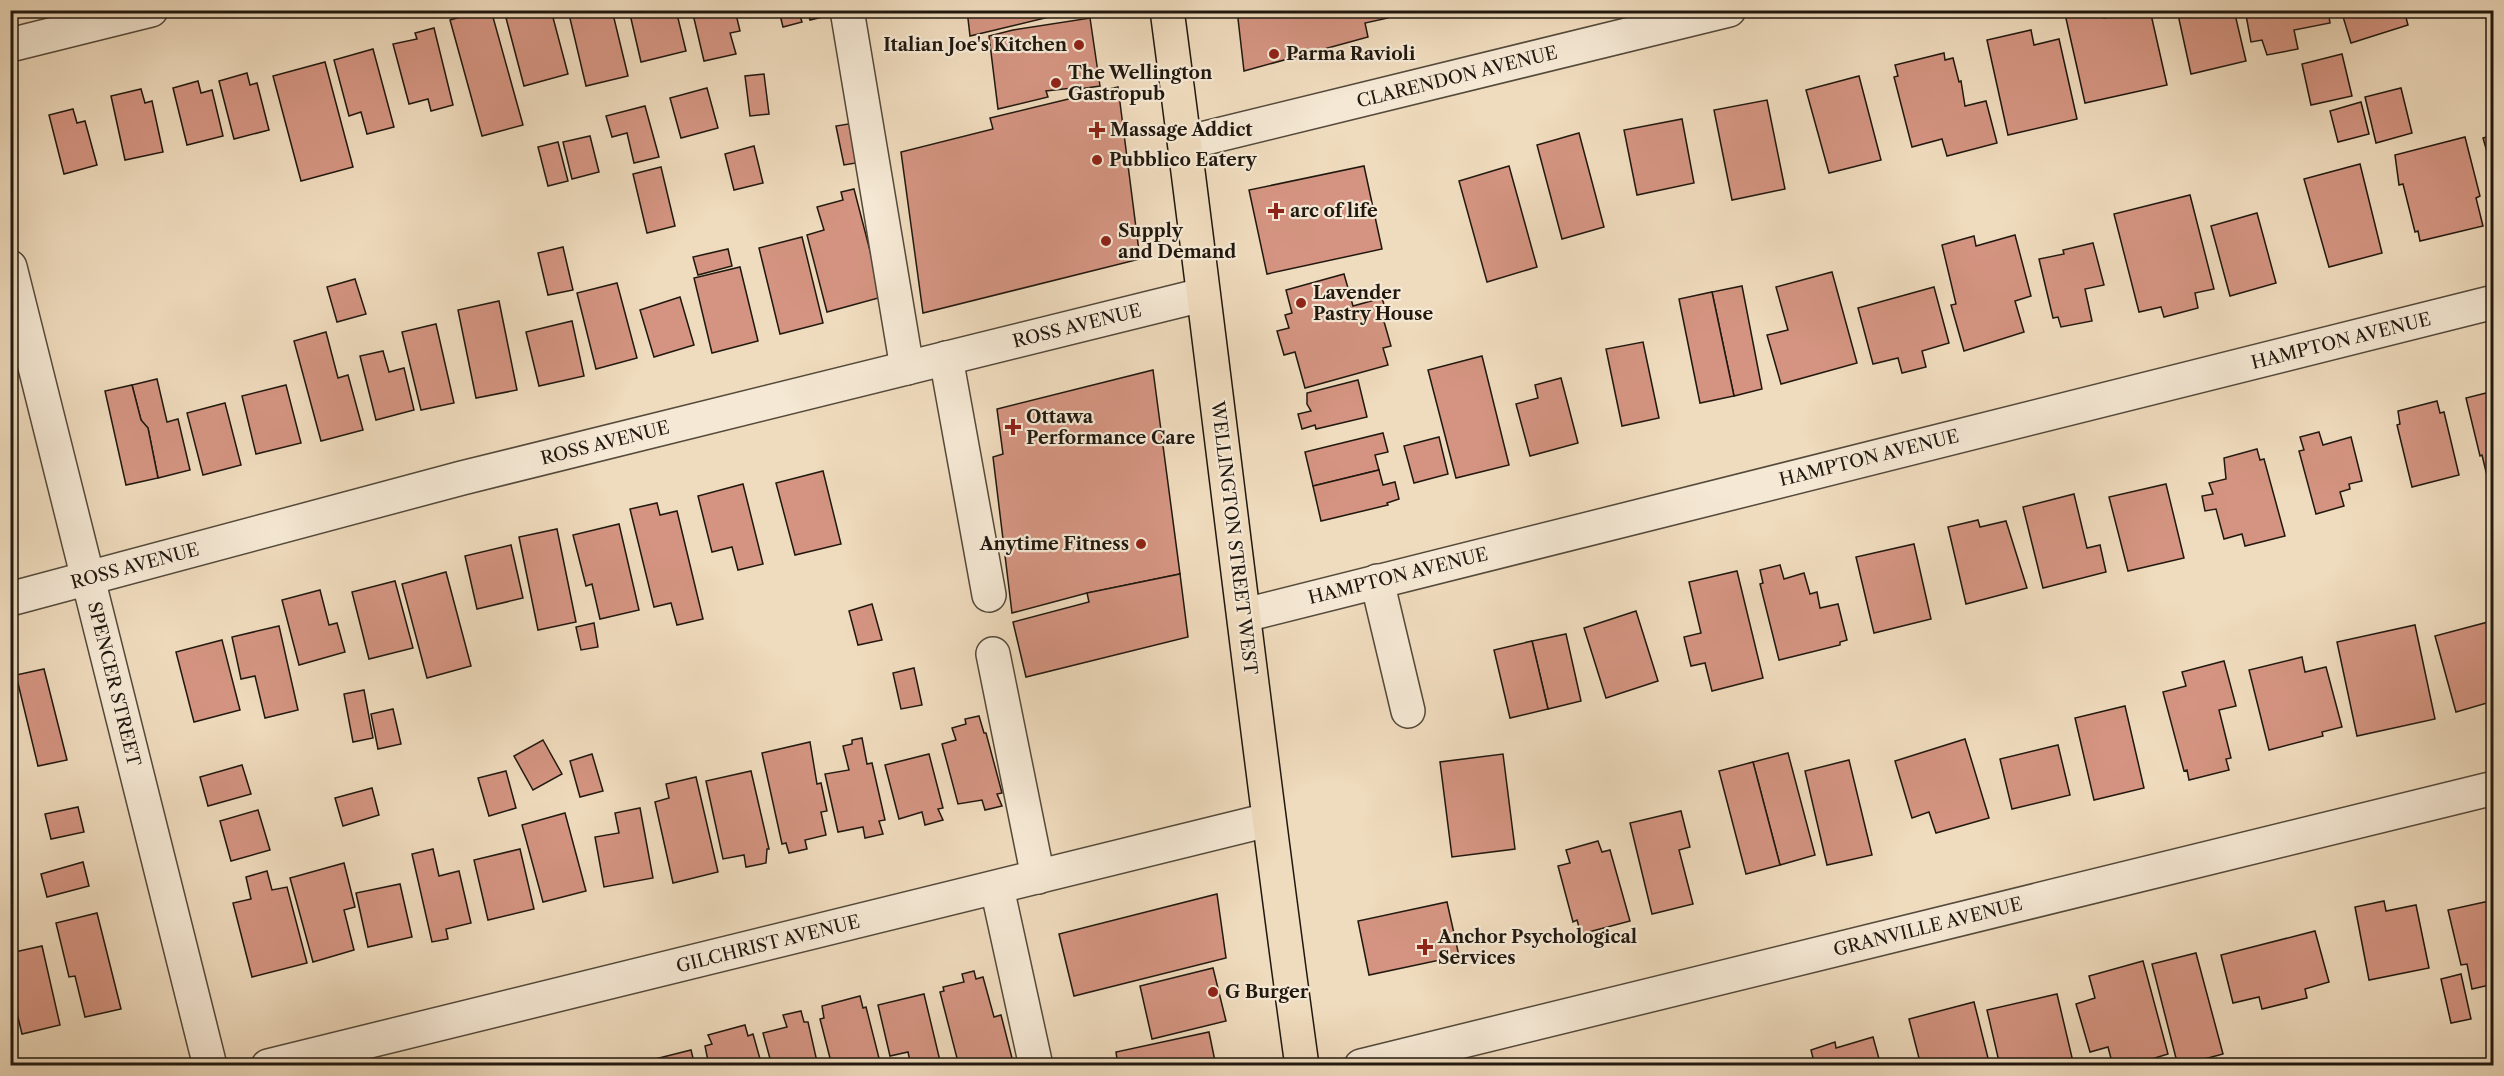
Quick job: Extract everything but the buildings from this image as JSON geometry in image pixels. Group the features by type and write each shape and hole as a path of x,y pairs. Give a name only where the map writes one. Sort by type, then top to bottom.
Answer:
{"main road":[{"name":"WELLINGTON STREET WEST","path":"1167,10 1245,615 1268,820 1302,1065"}],"street":[{"path":"10,45 151,10"},
{"path":"847,10 907,368"},
{"name":"CLARENDON AVENUE","path":"1185,143 1729,10"},
{"name":"SPENCER STREET","path":"10,267 210,1065"},
{"name":"ROSS AVENUE","path":"10,599 462,478 1202,295"},
{"name":"HAMPTON AVENUE","path":"1245,615 2493,302"},
{"path":"946,358 989,595"},
{"path":"1377,581 1408,711"},
{"path":"993,654 1038,878"},
{"name":"GRANVILLE AVENUE","path":"1361,1065 2493,788"},
{"name":"GILCHRIST AVENUE","path":"268,1065 1268,820"},
{"path":"997,888 1036,1065"}],"place":[{"name":"Italian Joe's Kitchen","path":"1079,45"},
{"name":"Parma Ravioli","path":"1274,54"},
{"name":"The Wellington Gastropub","path":"1056,83"},
{"name":"Massage Addict","path":"1097,130"},
{"name":"Pubblico Eatery","path":"1097,160"},
{"name":"arc of life","path":"1276,211"},
{"name":"Supply and Demand","path":"1106,241"},
{"name":"Lavender Pastry House","path":"1301,303"},
{"name":"Ottawa Performance Care","path":"1013,427"},
{"name":"Anytime Fitness","path":"1141,544"},
{"name":"Anchor Psychological Services","path":"1425,947"},
{"name":"G Burger","path":"1213,992"}]}
